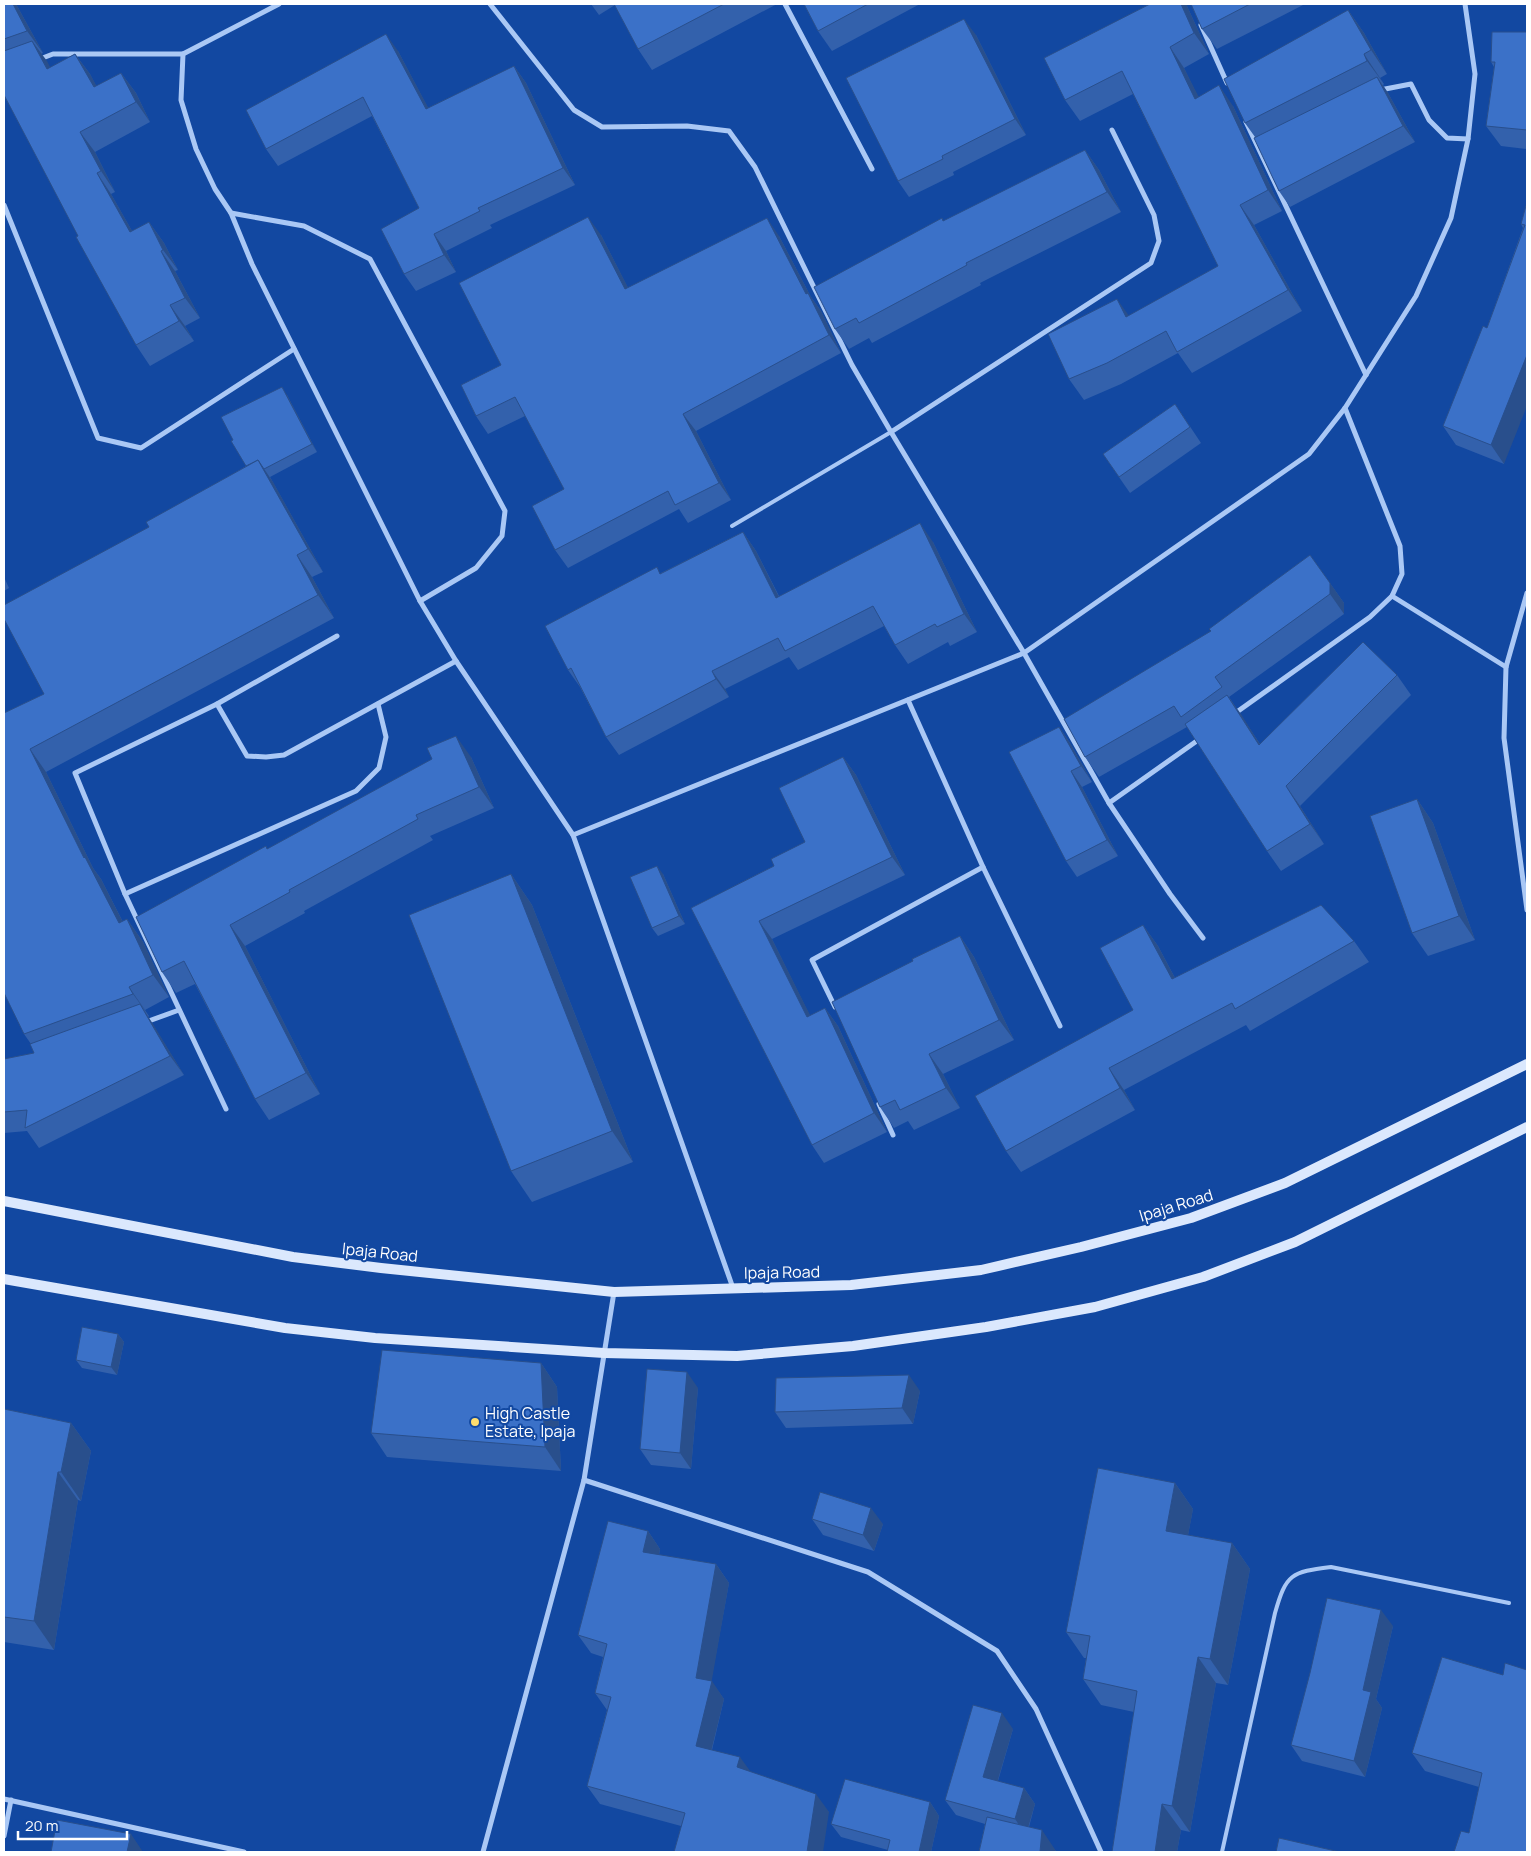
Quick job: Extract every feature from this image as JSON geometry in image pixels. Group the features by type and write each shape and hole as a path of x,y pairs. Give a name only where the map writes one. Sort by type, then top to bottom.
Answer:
{"main road":[{"name":"Ipaja Road","path":"4,1201 293,1257 614,1292 851,1286 981,1270 1081,1247 1191,1218 1284,1183 1527,1064"},
{"path":"4,1279 285,1328 375,1338 604,1353 737,1356 853,1346 986,1327 1095,1307 1203,1277 1295,1242 1527,1127"}],"street":[{"path":"37,60 53,54 183,54 279,4"},
{"path":"490,4 574,110 602,126 688,126 729,131 755,167 852,365 891,432 1024,653 1110,803 1170,894 1203,938"},
{"path":"785,4 872,169"},
{"path":"573,835 1024,653 1309,454 1345,408 1416,296 1451,218 1468,139 1475,74 1465,4"},
{"path":"1199,21 1231,91"},
{"path":"183,54 181,100 193,141 215,189 232,213 252,264 294,349 420,601 456,661 573,835 733,1288"},
{"path":"1374,93 1383,89 1411,84 1428,120 1447,138 1468,139"},
{"path":"1243,117 1366,375"},
{"path":"891,432 1150,263 1159,241 1154,215 1112,130"},
{"path":"1259,152 1268,148"},
{"path":"4,205 98,438 142,448 294,349"},
{"path":"232,213 304,226 370,259 505,511 502,536 476,568 420,601"},
{"path":"1228,718 1370,617 1392,596 1402,574 1400,546 1345,408"},
{"path":"1527,593 1506,667 1504,738 1527,910"},
{"path":"1392,596 1506,667"},
{"path":"226,1109 125,894 75,774 217,704 337,636"},
{"path":"217,704 247,756 266,757 284,755 456,661"},
{"path":"908,700 983,867 1060,1026"},
{"path":"125,894 356,791 379,768 386,737 378,704"},
{"path":"1110,803 1204,735"},
{"path":"839,1014 812,960 983,867"},
{"path":"143,1023 178,1010"},
{"path":"877,1100 893,1134"},
{"path":"483,1852 584,1480 614,1292"},
{"path":"584,1480 868,1572 997,1651 1036,1709 1101,1852"},
{"path":"4,1798 244,1852"},
{"path":"4,1836 12,1800"}],"lane":[{"path":"732,526 891,432"},
{"path":"1222,1852 1275,1613 1282,1587 1292,1576 1306,1570 1331,1567 1509,1603"}],"building":[{"path":"4,4 13,4 27,31 4,39"},
{"path":"614,4 724,4 638,49"},
{"path":"804,4 868,4 818,31"},
{"path":"1150,4 1181,4 1194,33 1170,47 1195,99 1219,85 1268,190 1240,205 1288,290 1177,352 1166,331 1107,363 1069,379 1048,334 1117,299 1126,317 1218,266 1122,71 1065,100 1044,58"},
{"path":"1191,4 1250,4 1202,29"},
{"path":"1348,10 1371,50 1364,54 1367,61 1245,123 1224,79"},
{"path":"964,19 1015,119 942,156 943,159 898,181 846,78"},
{"path":"1492,32 1527,32 1527,130 1486,126 1495,62 1491,62"},
{"path":"386,34 426,109 514,66 563,168 478,208 480,211 434,234 444,255 404,274 381,229 419,208 363,97 266,149 246,110"},
{"path":"32,41 47,69 75,54 94,87 121,73 136,102 80,132 101,171 97,173 130,232 149,222 163,250 161,251 185,298 170,305 179,321 136,345 76,237 78,236 4,95 4,51"},
{"path":"1377,77 1403,126 1279,191 1254,138"},
{"path":"1085,150 1107,192 966,263 967,265 859,323 856,318 835,329 814,287 942,218 943,221"},
{"path":"1527,202 1527,355 1491,445 1443,426 1483,326 1487,328 1525,225 1521,224"},
{"path":"588,217 625,289 767,218 829,335 683,414 719,483 675,505 668,491 555,550 532,506 564,489 515,397 476,416 461,385 501,365 459,283"},
{"path":"282,387 312,444 264,469 258,460 246,466 231,441 233,440 221,417"},
{"path":"1175,404 1190,427 1119,477 1103,454"},
{"path":"258,460 308,549 297,555 318,595 30,749 84,858 119,923 127,919 153,975 129,987 133,994 24,1034 4,993 4,713 44,694 4,619 4,605 149,527 146,522"},
{"path":"920,523 964,614 937,627 935,624 895,645 873,606 785,651 778,638 712,671 716,679 606,737 571,668 568,670 545,626 657,567 660,574 743,532 776,598"},
{"path":"1310,555 1330,583 1330,594 1215,677 1222,687 1181,717 1174,706 1085,757 1064,719 1211,631 1209,629"},
{"path":"1363,642 1397,675 1286,786 1310,824 1267,851 1185,724 1227,695 1259,745"},
{"path":"1059,727 1081,766 1071,771 1107,840 1066,861 1009,752"},
{"path":"456,736 479,787 416,815 418,819 289,890 290,892 230,925 306,1073 255,1099 184,961 162,972 136,917 266,846 267,849 432,759 427,748"},
{"path":"843,757 892,857 759,921 807,1017 825,1008 874,1113 812,1145 691,908 774,866 771,859 805,842 779,788"},
{"path":"1417,799 1459,916 1412,933 1370,816"},
{"path":"657,866 679,916 652,928 630,877"},
{"path":"511,874 612,1131 511,1171 409,915"},
{"path":"1321,905 1354,941 1235,1009 1232,1003 1109,1068 1120,1088 1006,1151 975,1096 1133,1010 1100,948 1143,925 1172,979"},
{"path":"960,936 999,1020 929,1054 946,1088 900,1110 895,1100 880,1107 832,1002 913,961 912,959"},
{"path":"140,1004 170,1056 25,1128 27,1110 4,1112 4,1059 34,1053 30,1044"},
{"path":"82,1327 118,1334 111,1367 76,1360"},
{"name":"High Castle Estate, Ipaja","path":"382,1350 541,1363 545,1447 371,1433"},
{"path":"647,1369 687,1372 680,1453 640,1449"},
{"path":"909,1375 902,1408 775,1412 776,1378"},
{"path":"4,1409 71,1423 61,1472 58,1472 34,1621 4,1617"},
{"path":"1098,1468 1175,1483 1166,1531 1232,1543 1210,1659 1198,1657 1172,1806 1162,1804 1155,1852 1112,1852 1137,1691 1083,1679 1090,1636 1066,1632"},
{"path":"820,1492 871,1508 863,1535 812,1519"},
{"path":"608,1521 648,1531 643,1552 716,1564 696,1678 712,1681 696,1746 740,1757 737,1767 816,1794 807,1852 674,1852 685,1813 587,1786 611,1697 595,1693 607,1644 578,1635"},
{"path":"1327,1598 1381,1610 1363,1690 1371,1692 1354,1761 1291,1745"},
{"path":"1442,1657 1503,1675 1505,1663 1527,1670 1527,1852 1454,1852 1461,1831 1469,1833 1482,1773 1412,1753"},
{"path":"973,1705 1002,1713 983,1777 1024,1788 1015,1819 945,1800"},
{"path":"845,1779 930,1802 919,1852 887,1852 890,1840 831,1824"},
{"path":"987,1817 1042,1830 1040,1852 979,1852"},
{"path":"57,1820 131,1834 127,1852 51,1852"},
{"path":"1279,1838 1340,1852 1276,1852"}],"place":[{"name":"High Castle Estate, Ipaja","path":"475,1422"}]}
